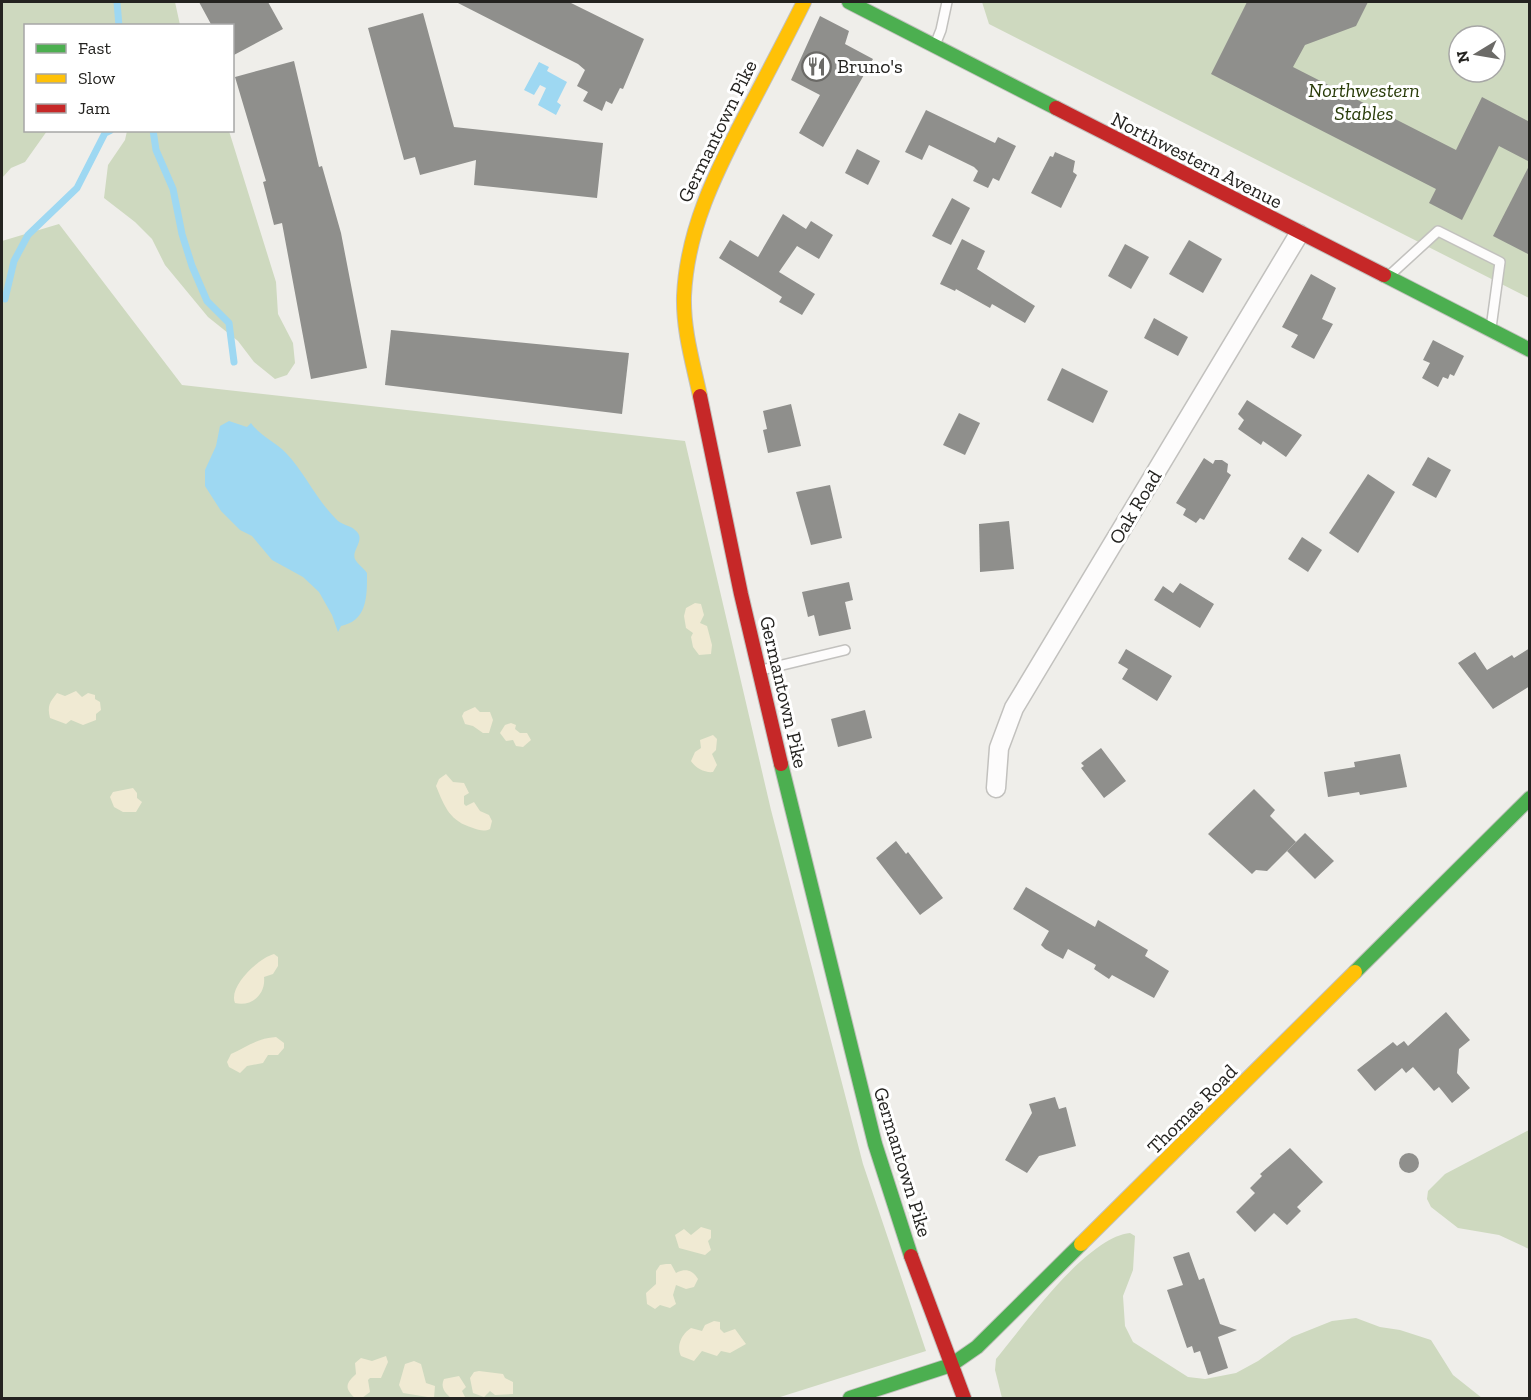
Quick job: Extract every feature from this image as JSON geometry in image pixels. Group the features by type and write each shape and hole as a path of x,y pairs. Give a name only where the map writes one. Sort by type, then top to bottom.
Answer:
{"street":[{"name":"Germantown Pike","path":"804,2 701,204 689,246 684,286 690,353 759,671 875,1144 905,1239 964,1398"},
{"name":"Northwestern Avenue","path":"849,2 1299,234 1530,350"},
{"name":"Oak Road","path":"996,788 999,748 1014,708 1299,234"},
{"name":"Thomas Road","path":"850,1398 951,1365 977,1347 1530,798"}],"lane":[{"path":"934,47 942,30 947,2"},
{"path":"1387,278 1438,231 1500,262 1491,331"},
{"path":"759,671 845,650"}],"green space":[{"path":"2,2 175,2 180,24 24,24 24,132 46,132 25,162 11,168 2,178"},
{"name":"Northwestern Stables","path":"982,2 1529,2 1529,298 989,24"},
{"path":"127,132 229,132 276,282 278,314 293,343 295,363 287,375 275,379 254,362 238,341 208,317 165,265 152,239 135,222 104,198 108,165 125,140"},
{"path":"59,224 182,385 685,441 771,810 863,1164 926,1351 777,1398 2,1398 2,241"},
{"path":"1529,1130 1529,1249 1499,1235 1458,1228 1431,1207 1427,1199 1428,1191 1445,1174"},
{"path":"1130,1233 1135,1236 1133,1270 1123,1296 1125,1326 1133,1342 1188,1377 1205,1379 1236,1373 1258,1361 1292,1337 1332,1321 1356,1318 1380,1327 1400,1330 1431,1340 1453,1375 1482,1398 1002,1398 995,1370 996,1359 1039,1305 1076,1266 1113,1238"}],"sand":[{"path":"695,603 701,604 704,615 700,623 707,626 712,645 711,654 699,655 693,647 691,637 693,633 686,628 684,616 686,608"},
{"path":"76,691 82,697 88,693 95,695 95,699 100,702 101,710 96,714 96,720 83,725 71,720 66,724 50,718 50,704 57,693 65,696"},
{"path":"475,707 480,712 490,712 493,720 489,733 483,733 465,724 462,716 464,712"},
{"path":"511,723 516,725 515,729 520,733 527,733 531,740 523,747 516,746 513,740 506,741 500,733 505,725"},
{"path":"713,735 717,739 716,750 712,754 717,765 713,772 710,772 698,768 691,761 695,752 701,748 700,740"},
{"path":"446,774 453,782 464,783 469,793 464,796 464,804 466,806 474,802 480,811 489,815 492,821 490,829 482,830 465,825 449,813 436,786 439,779"},
{"path":"133,788 137,793 137,798 142,802 136,812 123,812 114,807 110,797 113,792"},
{"path":"274,954 278,957 278,966 273,974 264,977 263,989 257,998 247,1003 235,1003 234,996 240,981 253,967"},
{"path":"276,1037 284,1043 284,1048 278,1055 268,1055 263,1063 247,1066 240,1073 229,1067 227,1062 231,1054 258,1041"},
{"path":"701,1227 711,1230 711,1238 708,1241 711,1250 705,1255 679,1248 675,1235 684,1229 691,1235"},
{"path":"671,1264 676,1273 689,1271 698,1279 694,1287 686,1289 676,1285 673,1295 676,1304 670,1308 660,1305 655,1309 647,1304 646,1293 656,1284 656,1271 660,1265"},
{"path":"714,1321 720,1322 720,1329 724,1333 735,1329 746,1344 730,1353 721,1351 717,1356 702,1351 694,1361 681,1356 680,1344 685,1333 691,1328 702,1331 705,1325"},
{"path":"386,1356 388,1362 381,1378 370,1378 368,1380 370,1392 362,1398 355,1398 348,1386 356,1374 355,1363 361,1358 372,1361"},
{"path":"414,1361 421,1364 426,1383 435,1386 434,1398 403,1393 399,1385 405,1364"},
{"path":"474,1372 503,1374 505,1378 513,1382 513,1394 495,1395 490,1391 484,1397 473,1393 470,1378"},
{"path":"459,1376 466,1387 462,1391 465,1397 451,1398 444,1390 444,1379"}],"water":[{"path":"539,62 549,67 547,71 567,82 557,102 561,105 556,115 538,105 546,88 540,85 534,95 524,90"},
{"path":"229,421 247,427 251,423 282,449 338,521 358,533 360,537 354,556 367,573 366,598 361,613 350,623 341,626 338,632 332,615 319,592 303,577 272,560 252,536 240,530 221,511 205,486 205,470 216,446 220,426"}],"building":[{"path":"199,2 268,2 283,29 234,55 234,24 211,24"},
{"path":"456,2 569,2 644,39 623,89 620,88 612,104 606,101 602,111 583,101 588,92 577,86 585,70 578,64"},
{"name":"Northwestern Stables","path":"1247,2 1368,2 1356,26 1305,45 1293,67 1456,150 1482,97 1530,122 1530,162 1499,146 1462,220 1429,203 1436,189 1211,74"},
{"path":"423,13 454,127 603,143 597,198 474,185 476,160 420,175 415,157 404,160 368,28"},
{"path":"820,16 849,31 845,44 873,59 823,147 799,133 820,95 791,80"},
{"path":"294,61 319,167 322,166 341,233 367,368 311,379 282,223 274,225 263,182 266,181 235,77"},
{"path":"926,110 995,143 998,137 1016,146 999,181 993,178 988,188 973,181 978,171 974,167 929,145 922,160 905,152"},
{"path":"857,149 880,161 868,185 845,173"},
{"path":"1055,152 1075,161 1073,172 1077,175 1061,208 1031,193 1050,156 1053,157"},
{"path":"1530,164 1530,255 1493,236"},
{"path":"952,198 970,208 951,245 932,236"},
{"path":"783,214 806,229 811,221 833,235 819,259 797,246 779,272 815,294 802,315 779,302 782,297 719,258 730,240 758,257"},
{"path":"962,239 985,251 977,269 1035,306 1025,323 992,304 990,308 956,289 955,291 940,284"},
{"path":"1189,240 1222,259 1203,293 1169,274"},
{"path":"1125,244 1149,257 1131,289 1108,276"},
{"path":"1311,274 1336,288 1322,319 1333,324 1314,359 1291,347 1298,335 1282,327"},
{"path":"1154,318 1188,337 1178,356 1144,338"},
{"path":"391,330 629,353 622,414 385,385"},
{"path":"1433,340 1464,356 1454,376 1450,374 1448,379 1443,377 1438,387 1422,378 1430,363 1423,360"},
{"path":"1062,368 1108,391 1093,423 1047,400"},
{"path":"1247,400 1302,435 1286,457 1263,441 1261,445 1238,429 1244,420 1238,414"},
{"path":"791,404 801,446 768,453 763,430 767,429 763,411"},
{"path":"959,413 980,423 965,455 943,445"},
{"path":"1428,457 1451,470 1436,498 1412,485"},
{"path":"1204,458 1213,464 1215,460 1222,460 1228,464 1227,472 1231,475 1204,520 1200,518 1196,523 1183,515 1186,509 1176,503"},
{"path":"1368,474 1395,492 1358,553 1329,533"},
{"path":"830,485 842,538 811,545 796,492"},
{"path":"1009,521 1014,569 980,572 979,524"},
{"path":"1302,537 1322,550 1308,572 1288,559"},
{"path":"849,582 853,600 845,602 851,629 819,636 814,615 808,617 802,592"},
{"path":"1180,583 1214,604 1200,628 1154,600 1163,586 1173,593"},
{"path":"1530,648 1530,686 1493,709 1458,663 1475,652 1487,670 1512,655 1514,658"},
{"path":"1126,649 1172,676 1157,701 1122,679 1128,669 1118,663"},
{"path":"865,710 872,738 838,747 831,719"},
{"path":"1101,748 1126,781 1104,798 1081,768 1084,766 1081,763"},
{"path":"1400,754 1407,787 1360,795 1359,792 1328,797 1324,772 1355,767 1354,762"},
{"path":"1254,789 1275,810 1270,816 1296,842 1267,871 1256,870 1252,874 1208,834"},
{"path":"1305,833 1334,861 1315,879 1287,851"},
{"path":"896,841 906,854 908,852 943,898 920,915 876,858"},
{"path":"1026,887 1095,927 1098,920 1148,950 1145,956 1169,971 1154,998 1112,975 1109,979 1094,969 1096,965 1068,949 1063,959 1045,949 1041,945 1049,931 1013,909"},
{"path":"1446,1012 1470,1040 1459,1049 1457,1073 1470,1088 1452,1103 1439,1087 1434,1091 1413,1067 1406,1073 1402,1068 1375,1091 1357,1070 1393,1042 1397,1046 1404,1041 1408,1046"},
{"path":"1055,1097 1059,1109 1066,1107 1076,1146 1039,1156 1027,1173 1005,1160 1032,1113 1029,1104"},
{"path":"1290,1148 1323,1182 1297,1207 1301,1211 1287,1225 1274,1213 1255,1232 1236,1212 1255,1193 1250,1188 1262,1176 1260,1174"},
{"path":"1409,1153 1416,1156 1419,1163 1416,1170 1409,1173 1402,1170 1399,1163 1402,1156"},
{"path":"1189,1252 1199,1280 1204,1278 1220,1324 1237,1330 1218,1337 1228,1368 1208,1375 1200,1351 1194,1353 1192,1346 1187,1348 1167,1290 1183,1285 1173,1257"}],"waterway":[{"path":"117,2 119,24"},
{"path":"5,299 14,261 28,235 77,188 107,132"},
{"path":"153,132 156,150 173,189 182,234 192,266 207,301 229,323 234,362"}],"traffic: fast":[{"path":"849,2 1056,108"},
{"path":"1384,275 1530,350"},
{"path":"781,764 875,1144 911,1256"},
{"path":"1355,972 1530,798"},
{"path":"850,1398 951,1365 977,1347 1081,1244"}],"traffic: slow":[{"path":"700,396 684,309 686,272 697,225 723,159 804,2"},
{"path":"1081,1244 1355,972"}],"traffic: jam":[{"path":"1056,108 1384,275"},
{"path":"700,396 741,594 781,764"},
{"path":"911,1256 964,1398"}],"place":[{"name":"Bruno's","path":"816,66"}]}
